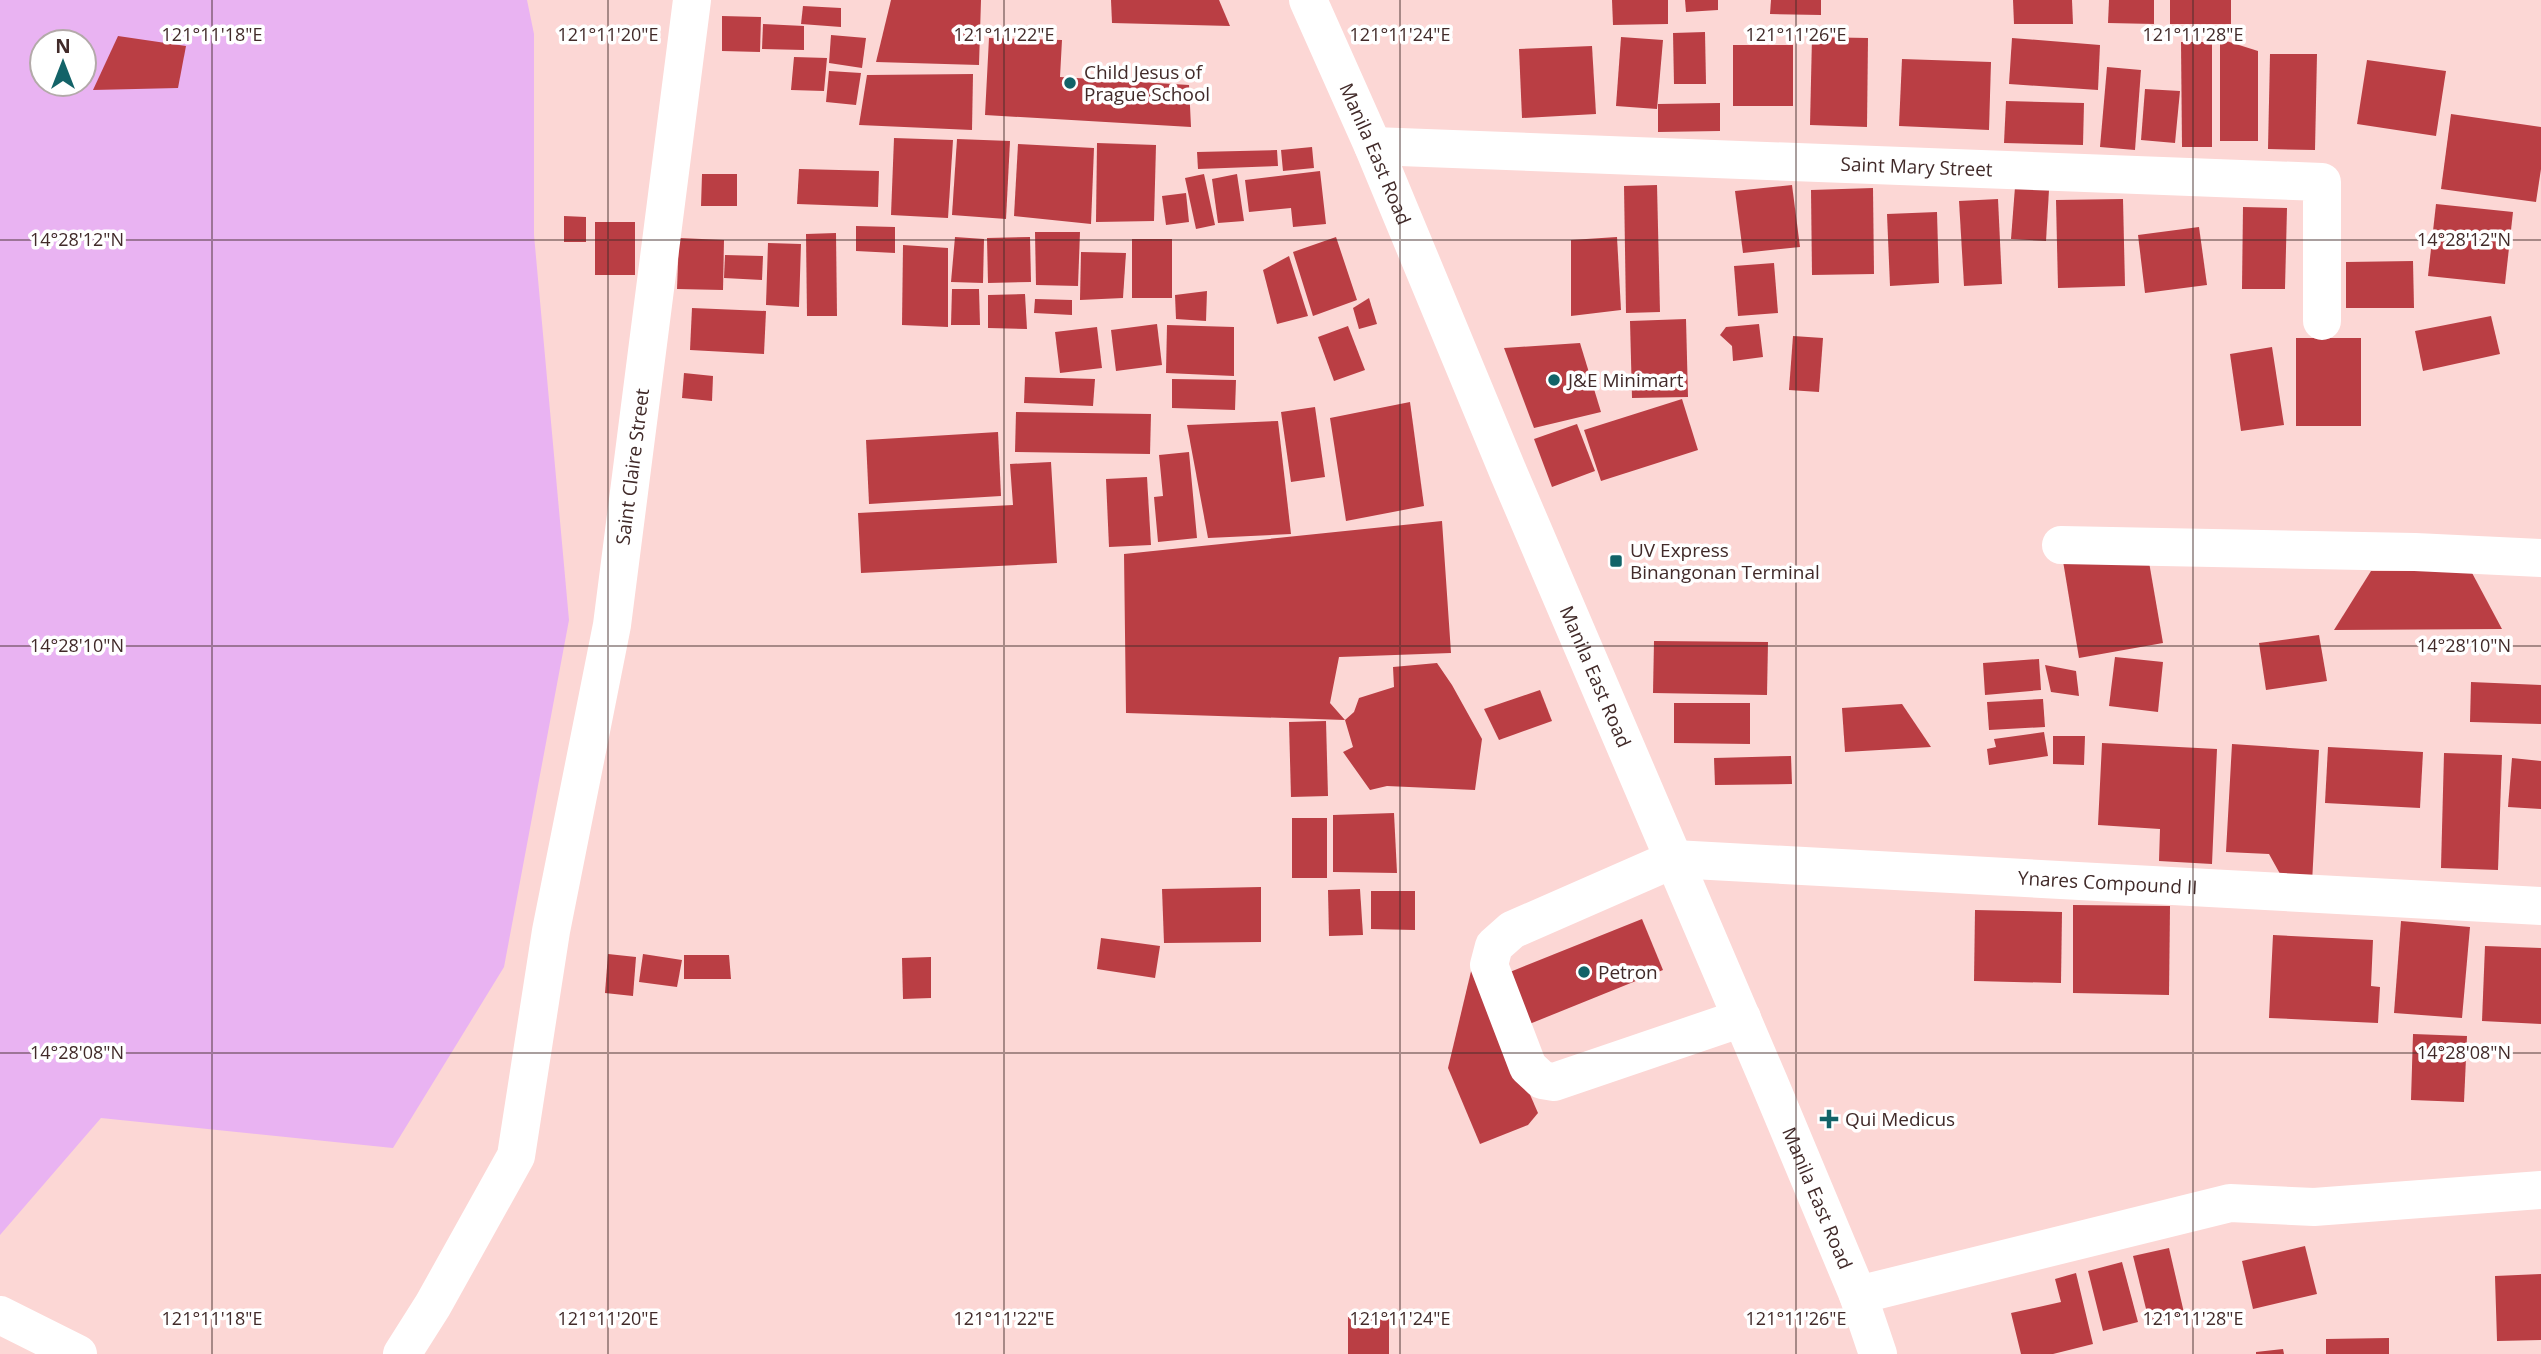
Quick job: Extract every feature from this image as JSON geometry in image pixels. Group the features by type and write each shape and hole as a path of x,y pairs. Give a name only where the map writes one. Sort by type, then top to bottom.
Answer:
{"street":[{"name":"Saint Claire Street","path":"402,1354 433,1305 516,1156 551,931 612,625 692,0"},
{"name":"Manila East Road","path":"1308,0 1373,146 1509,474 1742,1018 1858,1295 1878,1354"},
{"name":"Saint Mary Street","path":"1373,146 2322,183 2322,321"},
{"path":"2061,545 2415,552 2541,558"},
{"name":"Ynares Compound II","path":"1674,859 2541,906"},
{"path":"1674,859 1512,930 1494,946 1489,965 1528,1067 1542,1080 1554,1082 1742,1018"},
{"path":"1858,1295 2230,1203 2314,1207 2541,1190"},
{"path":"0,1315 78,1354"}],"shaded area":[{"path":"0,0 527,0 534,34 534,235 569,620 504,967 393,1148 101,1118 0,1235"}],"building":[{"path":"891,0 981,0 979,65 876,62"},
{"path":"1111,0 1219,0 1230,26 1112,23"},
{"path":"1612,0 1668,0 1668,24 1613,25"},
{"path":"1685,0 1718,0 1718,10 1686,12"},
{"path":"1771,0 1821,0 1821,15 1770,14"},
{"path":"2013,0 2072,0 2073,24 2014,24"},
{"path":"2109,0 2154,0 2154,24 2108,23"},
{"path":"2170,0 2231,0 2231,24 2170,24"},
{"path":"803,6 841,8 841,27 801,24"},
{"path":"722,16 761,17 760,52 722,51"},
{"path":"763,24 804,26 804,50 762,49"},
{"path":"1705,32 1706,84 1674,84 1673,33"},
{"path":"831,35 866,38 862,68 829,63"},
{"path":"118,36 186,46 178,88 98,90 98,79"},
{"path":"1621,37 1663,40 1657,109 1616,106"},
{"path":"1812,37 1868,38 1867,127 1810,125"},
{"path":"989,38 1062,40 1060,77 1189,85 1191,127 985,115"},
{"path":"2012,38 2100,45 2098,90 2009,84"},
{"path":"2220,39 2258,51 2258,141 2220,141"},
{"path":"2181,42 2212,42 2212,147 2182,147"},
{"path":"1733,45 1793,45 1793,106 1733,106"},
{"path":"1592,46 1596,114 1522,118 1519,49"},
{"path":"2270,54 2317,54 2315,150 2268,149"},
{"path":"794,57 827,58 824,91 791,90"},
{"path":"1902,59 1991,62 1989,130 1899,126"},
{"path":"2367,60 2446,71 2436,136 2357,124"},
{"path":"2107,67 2141,70 2135,150 2100,147"},
{"path":"829,71 861,73 856,105 826,102"},
{"path":"973,74 972,130 859,125 867,75"},
{"path":"2145,89 2180,91 2175,143 2141,140"},
{"path":"2006,101 2084,103 2083,145 2004,143"},
{"path":"1720,103 1720,131 1658,132 1658,104"},
{"path":"2451,114 2541,127 2541,169 2536,202 2441,189"},
{"path":"894,138 953,140 948,218 891,215"},
{"path":"957,139 1010,141 1006,219 952,215"},
{"path":"1097,143 1156,145 1154,221 1096,222"},
{"path":"1018,144 1094,148 1091,224 1014,216"},
{"path":"1312,147 1314,168 1283,171 1281,150"},
{"path":"1277,150 1278,166 1198,169 1197,152"},
{"path":"799,169 879,171 878,207 797,204"},
{"path":"1320,171 1326,224 1293,227 1291,208 1249,212 1245,180"},
{"path":"702,174 737,174 737,206 701,206"},
{"path":"1204,174 1215,225 1196,229 1185,178"},
{"path":"1237,174 1244,221 1218,223 1212,179"},
{"path":"1657,185 1660,312 1626,313 1624,186"},
{"path":"1792,185 1800,247 1743,253 1735,191"},
{"path":"2015,187 2049,190 2046,241 2011,239"},
{"path":"1873,188 1874,274 1812,275 1811,190"},
{"path":"1186,193 1189,222 1166,225 1162,196"},
{"path":"1998,199 2002,284 1964,286 1959,201"},
{"path":"2123,199 2125,286 2058,288 2056,200"},
{"path":"2436,204 2513,212 2505,284 2428,276"},
{"path":"2243,207 2287,208 2285,289 2242,289"},
{"path":"1937,212 1939,283 1890,286 1887,214"},
{"path":"564,216 586,217 586,242 564,242"},
{"path":"595,222 635,222 635,275 595,275"},
{"path":"856,226 895,227 895,253 856,251"},
{"path":"2199,227 2207,285 2145,293 2138,235"},
{"path":"1035,232 1080,232 1078,286 1036,285"},
{"path":"836,233 837,316 807,316 806,234"},
{"path":"955,237 984,239 983,283 951,282"},
{"path":"1030,237 1031,282 988,283 987,238"},
{"path":"1336,237 1357,300 1313,316 1293,252"},
{"path":"1617,237 1621,310 1571,316 1571,240"},
{"path":"679,238 724,240 723,290 677,289"},
{"path":"1132,239 1172,239 1172,298 1132,298"},
{"path":"768,243 801,244 799,307 766,305"},
{"path":"903,245 948,248 948,327 902,325"},
{"path":"1081,252 1126,253 1123,298 1080,300"},
{"path":"725,255 763,256 762,280 724,278"},
{"path":"1289,256 1308,316 1277,324 1263,270"},
{"path":"2413,261 2414,308 2346,308 2346,262"},
{"path":"1774,263 1778,313 1738,316 1734,266"},
{"path":"952,289 979,289 980,325 951,325"},
{"path":"1207,291 1206,321 1176,319 1175,295"},
{"path":"1025,294 1027,329 988,328 988,295"},
{"path":"1369,298 1377,324 1359,329 1353,308"},
{"path":"1035,299 1072,300 1072,315 1034,313"},
{"path":"692,308 766,311 764,354 690,350"},
{"path":"2491,316 2500,354 2423,371 2415,331"},
{"path":"1686,319 1688,397 1632,398 1630,321"},
{"path":"1157,324 1162,365 1116,371 1111,330"},
{"path":"1759,324 1763,357 1733,361 1732,346 1720,335 1726,327"},
{"path":"1167,325 1234,327 1234,376 1166,373"},
{"path":"1348,326 1365,370 1334,381 1318,337"},
{"path":"1097,327 1102,368 1060,373 1055,332"},
{"path":"1793,336 1823,338 1819,392 1789,390"},
{"path":"2296,338 2361,338 2361,426 2296,426"},
{"name":"J&E Minimart","path":"1580,343 1601,412 1534,428 1504,348"},
{"path":"2272,347 2284,425 2241,431 2230,354"},
{"path":"684,373 713,376 712,401 682,398"},
{"path":"1025,377 1095,379 1093,406 1024,403"},
{"path":"1172,379 1236,380 1235,410 1172,408"},
{"path":"1682,399 1698,450 1601,481 1584,430"},
{"path":"1410,402 1424,506 1346,521 1330,418"},
{"path":"1315,407 1325,477 1291,482 1281,412"},
{"path":"1016,412 1151,414 1150,454 1015,452"},
{"path":"1278,421 1291,534 1208,538 1187,425"},
{"path":"1577,424 1595,471 1552,487 1534,439"},
{"path":"998,432 1001,496 869,504 866,440"},
{"path":"1189,452 1197,538 1158,542 1154,497 1163,496 1159,455"},
{"path":"1051,462 1057,563 861,573 858,513 1013,505 1010,464"},
{"path":"1147,477 1151,545 1109,547 1106,479"},
{"path":"1442,521 1451,653 1339,657 1330,703 1345,720 1126,713 1124,554"},
{"path":"2062,555 2149,562 2163,643 2079,658"},
{"path":"2371,571 2471,571 2502,629 2334,630"},
{"path":"2319,635 2327,681 2266,690 2259,643"},
{"path":"1654,641 1768,642 1767,695 1653,693"},
{"path":"2115,657 2163,662 2158,712 2109,706"},
{"path":"2039,659 2041,690 1985,695 1983,663"},
{"path":"1437,663 1482,739 1475,790 1387,786 1370,790 1343,752 1353,747 1345,720 1354,712 1359,698 1394,687 1393,667"},
{"path":"2045,665 2076,671 2079,696 2051,692"},
{"path":"2471,682 2541,685 2541,724 2470,722"},
{"path":"1540,690 1552,721 1499,740 1484,709"},
{"path":"2043,699 2045,727 1989,730 1987,702"},
{"path":"1674,703 1750,703 1750,744 1674,743"},
{"path":"1902,704 1931,747 1845,752 1842,708"},
{"path":"1326,721 1328,796 1291,797 1289,722"},
{"path":"2044,732 2048,756 1989,765 1987,749 1996,747 1994,739"},
{"path":"2053,736 2085,736 2084,765 2053,764"},
{"path":"2102,743 2217,749 2212,864 2159,861 2160,829 2098,825"},
{"path":"2232,744 2319,750 2312,883 2284,881 2269,854 2226,852"},
{"path":"2328,747 2423,752 2420,808 2325,803"},
{"path":"2444,753 2502,755 2498,870 2441,868"},
{"path":"1791,756 1792,784 1715,785 1714,758"},
{"path":"2512,758 2541,761 2541,809 2508,807"},
{"path":"1394,813 1397,873 1333,872 1333,815"},
{"path":"1292,818 1327,818 1327,878 1292,878"},
{"path":"1261,887 1261,942 1164,943 1162,889"},
{"path":"1360,889 1363,935 1329,936 1328,890"},
{"path":"1371,891 1415,891 1415,930 1371,929"},
{"path":"2073,905 2170,906 2169,995 2073,993"},
{"path":"1975,910 2062,912 2061,983 1974,981"},
{"name":"Petron","path":"1642,919 1663,970 1527,1025 1505,974"},
{"path":"2401,921 2470,927 2462,1018 2394,1013"},
{"path":"2273,935 2373,940 2371,986 2380,987 2378,1023 2269,1018"},
{"path":"1101,938 1160,946 1155,978 1097,969"},
{"path":"2485,946 2541,948 2541,1024 2482,1021"},
{"path":"608,954 636,957 633,996 605,993"},
{"path":"643,954 682,960 677,987 639,982"},
{"path":"684,955 729,955 731,979 684,979"},
{"path":"931,957 931,998 903,999 902,958"},
{"path":"1473,963 1538,1113 1528,1125 1480,1144 1448,1068"},
{"path":"2413,1034 2467,1036 2464,1102 2411,1100"},
{"path":"2305,1246 2317,1294 2253,1309 2242,1261"},
{"path":"2169,1248 2185,1317 2150,1325 2133,1256"},
{"path":"2122,1262 2138,1322 2103,1331 2088,1271"},
{"path":"2076,1273 2093,1344 2053,1354 2021,1354 2011,1313 2061,1302 2055,1279"},
{"path":"2541,1274 2541,1340 2497,1341 2495,1276"},
{"path":"1348,1317 1389,1318 1389,1354 1348,1354"},
{"path":"2389,1338 2389,1354 2326,1354 2326,1339"},
{"path":"2283,1349 2284,1354 2256,1354 2256,1352"}],"place":[{"name":"Child Jesus of Prague School","path":"1070,83"},
{"name":"J&E Minimart","path":"1554,380"},
{"name":"UV Express Binangonan Terminal","path":"1616,561"},
{"name":"Petron","path":"1584,972"},
{"name":"Qui Medicus","path":"1829,1119"}]}
